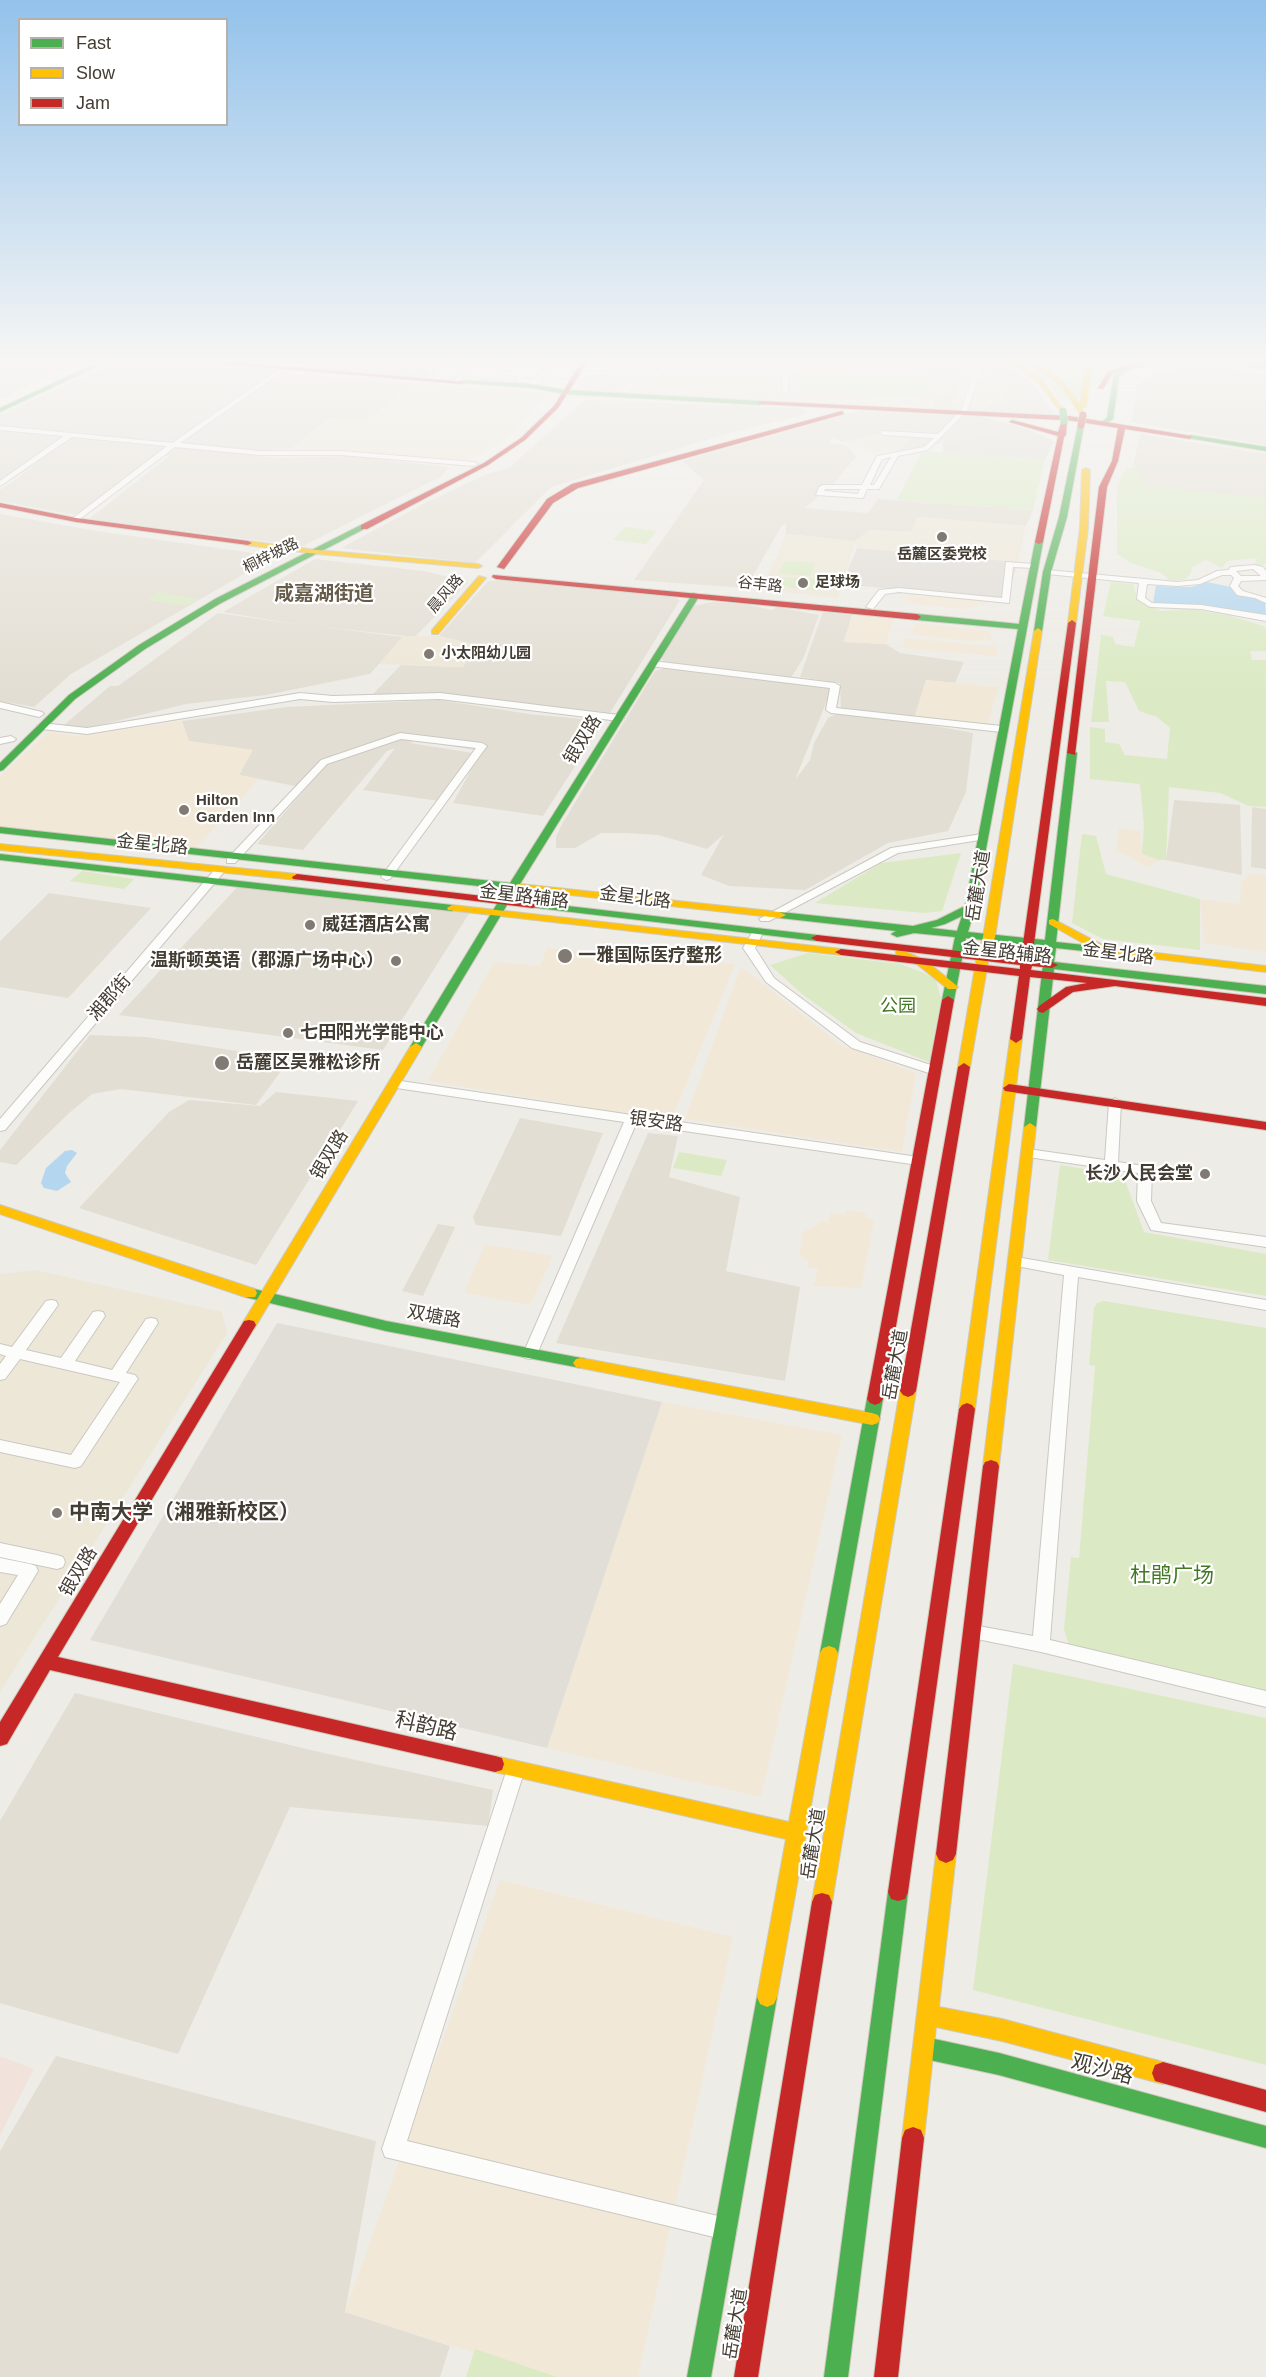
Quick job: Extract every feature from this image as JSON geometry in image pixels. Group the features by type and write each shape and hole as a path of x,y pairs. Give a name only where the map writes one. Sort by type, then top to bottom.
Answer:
{"main road":[{"name":"桐梓坡路","path":"0,749 6,740 40,720 142,647 218,601 459,472"},
{"name":"桐梓坡路","path":"307,553 470,472"},
{"name":"晨风路","path":"435,632 488,571 549,492 620,472"},
{"name":"晨风路","path":"488,571 504,560 550,501 575,486 627,472"},
{"path":"699,2377 918,1161 959,949 970,908 1001,729 1022,625 1041,569 1065,472"},
{"name":"岳麓大道","path":"746,2377 834,1829 985,951 1041,569 1063,517 1072,472"},
{"name":"岳麓大道","path":"836,2377 904,1845 965,1423 1078,576 1084,528 1084,472"},
{"path":"886,2377 1016,1262 1048,958 1103,487 1110,472"},
{"path":"1085,478 1103,487"},
{"path":"1084,498 1094,490 1103,487"},
{"name":"谷丰路","path":"0,507 71,522 455,571 488,571 870,607 1022,625"},
{"name":"谷丰路","path":"0,507 307,553"},
{"name":"谷丰路","path":"488,571 696,595 1022,625"},
{"name":"银双路","path":"0,1738 7,1714 46,1662 507,898 696,595"},
{"name":"桐梓坡路","path":"0,768 40,720"},
{"path":"0,830 229,862"},
{"name":"金星北路","path":"0,838 229,862 758,931 886,945 985,951 1266,978"},
{"name":"金星北路","path":"0,847 388,875 507,898"},
{"name":"金星路辅路","path":"0,857 914,930 959,949 1048,958 1103,950 1266,969"},
{"path":"897,934 941,922 970,908"},
{"path":"1053,922 1103,950"},
{"name":"金星路辅路","path":"758,931 918,961 959,949"},
{"name":"金星北路","path":"758,931 897,934 959,949"},
{"path":"886,945 918,961 952,987"},
{"name":"金星路辅路","path":"1048,958 1115,983"},
{"name":"金星北路","path":"1048,958 1266,990"},
{"path":"1043,1009 1070,989 1115,983 1266,1002"},
{"path":"1009,1088 1266,1126"},
{"name":"双塘路","path":"0,1209 264,1298 386,1326 872,1419"},
{"name":"科韵路","path":"46,1662 797,1833"},
{"name":"观沙路","path":"928,2015 1002,2030 1266,2101"},
{"name":"观沙路","path":"925,2048 999,2064 1266,2137"}],"street":[{"path":"0,484 17,472"},
{"path":"76,520 138,472"},
{"path":"872,472 865,487 860,496 819,493 823,487 865,487 876,487 885,472"},
{"path":"870,607 882,592 899,590 1006,601 1009,564 1078,576 1190,584 1220,573 1235,575 1234,586 1240,593 1257,596 1266,601"},
{"path":"1143,581 1141,599 1150,605 1201,607 1266,618"},
{"path":"652,664 835,686 831,710 1001,729"},
{"path":"0,705 40,720 87,731 300,696 333,699 440,696 534,710 619,717"},
{"name":"湘郡街","path":"0,1127 229,862 324,762 400,736 482,746 388,875"},
{"path":"936,1071 856,1045 770,980 749,948 758,931 896,850 982,837"},
{"name":"银安路","path":"394,1084 918,1161"},
{"path":"1111,1166 1114,1102"},
{"path":"530,1354 632,1119"},
{"path":"1028,1153 1145,1170 1144,1201 1156,1227 1266,1242"},
{"path":"1016,1262 1266,1305"},
{"path":"1041,1645 1071,1271"},
{"path":"0,1375 51,1305"},
{"path":"65,1364 98,1316"},
{"path":"116,1376 151,1323"},
{"path":"0,1349 130,1379 75,1462 0,1446"},
{"path":"0,1550 57,1562"},
{"path":"0,1565 30,1571 0,1619"},
{"path":"973,1632 1041,1645 1266,1700"},
{"path":"516,1769 393,2149 726,2229"}],"shaded area":[{"path":"0,472 24,472 0,487"},
{"path":"26,472 132,472 75,515 0,501 0,490"},
{"path":"149,472 445,472 442,476 303,546 89,519"},
{"path":"495,472 601,472 551,487 475,563 341,548 425,503"},
{"path":"695,472 843,472 832,485 805,508 868,513 878,499 1033,510 1026,526 917,517 911,532 870,530 855,541 786,534 786,523 781,527 746,588 634,580 704,480"},
{"path":"1131,472 1266,472 1266,499 1128,487"},
{"path":"0,514 97,531 275,556 71,674 34,707 0,701"},
{"path":"917,517 1026,526 1018,562 857,548 855,542 838,598 761,590 786,534 855,541 870,530 911,532"},
{"path":"857,548 1018,562 1006,601 842,584"},
{"path":"315,559 424,571 468,582 415,637 314,626 403,637 370,674 266,695 186,704 84,729 64,725 110,686 118,686 218,613 301,625 223,612"},
{"path":"513,580 669,596 680,600 608,716 440,696 371,696 401,665 463,667 477,645 439,636 488,581"},
{"path":"910,593 988,601 988,603 965,609 904,603"},
{"path":"713,602 745,604 772,610 777,607 819,615 803,659 790,679 664,663 659,653 688,607"},
{"path":"823,612 852,615 844,642 886,644 900,653 964,662 955,683 926,680 913,722 973,733 966,792 948,831 888,843 805,890 729,886 701,875 724,834 707,849 658,835 626,833 601,833 575,848 556,848 556,837 562,824 655,671 672,666 813,683 832,688 795,780 810,760 814,743 828,718 841,712 840,683 800,677"},
{"path":"852,615 894,619 886,644 844,642"},
{"path":"915,623 989,631 994,643 985,637 984,641 971,641 911,635"},
{"name":"小太阳幼儿园","path":"403,636 439,636 478,645 462,667 379,664"},
{"path":"903,638 997,647 997,656 904,648"},
{"path":"926,680 999,687 986,727 914,719"},
{"path":"439,700 529,714 604,721 543,816 453,803 481,751 416,740 410,743 473,753 439,801 363,790 395,748 387,751 303,850 257,844 314,779 295,786 239,775 252,750 188,741 182,721 287,707"},
{"path":"182,721 189,741 253,750 239,775 259,779 196,848 0,826 0,776 48,732 79,736"},
{"path":"1174,800 1240,805 1242,875 1166,860"},
{"path":"1252,807 1266,809 1266,869 1251,867"},
{"path":"1119,828 1140,831 1142,854 1159,860 1147,867 1116,850"},
{"path":"1251,874 1266,875 1266,952 1204,943 1200,899 1240,904 1241,882"},
{"path":"240,884 470,912 383,1050 119,1015"},
{"path":"49,893 151,908 68,998 0,987 0,941"},
{"path":"547,948 735,964 671,1121 428,1081 494,962 540,966"},
{"path":"741,967 841,1045 916,1073 902,1152 685,1119"},
{"path":"90,1035 146,1037 237,1051 287,1063 256,1105 121,1089 92,1094 16,1165 0,1162 0,1150"},
{"path":"276,1092 358,1101 256,1265 79,1208 169,1112 189,1100 260,1106"},
{"path":"520,1118 603,1133 561,1236 476,1225 473,1217"},
{"path":"648,1133 678,1136 669,1177 740,1197 726,1271 800,1287 785,1381 556,1343"},
{"path":"846,1210 867,1213 865,1218 874,1220 861,1288 813,1286 818,1268 808,1267 809,1262 799,1254 803,1232 817,1226 819,1222 828,1222 831,1212 844,1215"},
{"path":"438,1224 455,1227 423,1296 402,1291"},
{"path":"485,1244 553,1256 530,1305 464,1293"},
{"name":"中南大学（湘雅新校区）","path":"35,1270 222,1312 227,1333 0,1692 0,1274"},
{"path":"277,1323 662,1402 547,1748 90,1640"},
{"path":"662,1402 842,1435 761,1797 547,1748"},
{"path":"75,1693 315,1751 493,1790 488,1826 290,1807 178,2054 0,2003 0,1821"},
{"path":"500,1880 733,1937 638,2377 550,2377 345,2312"},
{"path":"0,2056 34,2069 0,2135"},
{"path":"56,2056 376,2141 345,2312 450,2346 440,2377 0,2377 0,2151"}],"green space":[{"path":"911,472 1042,472 1033,510 897,500"},
{"path":"1124,472 1139,472 1144,486 1266,498 1266,564 1254,567 1257,558 1228,561 1222,568 1206,560 1192,567 1191,574 1184,580 1169,580 1162,573 1131,563 1117,554 1117,485"},
{"path":"625,527 657,531 646,544 613,540"},
{"path":"785,561 816,563 810,576 779,573"},
{"name":"足球场","path":"784,577 822,579 832,582 832,586 817,591 775,585 773,581"},
{"path":"1111,582 1133,584 1138,600 1161,611 1191,609 1227,615 1264,626 1266,630 1266,651 1250,651 1252,660 1266,660 1266,807 1249,806 1220,793 1169,787 1166,860 1142,854 1144,824 1140,784 1090,779 1090,727 1105,729 1105,742 1119,744 1125,755 1167,759 1170,728 1157,717 1139,711 1125,682 1106,681 1109,722 1091,722 1101,635 1113,637 1115,644 1134,647 1140,621 1103,616"},
{"path":"158,592 198,599 187,606 147,600"},
{"path":"1082,834 1096,836 1106,874 1200,899 1200,950 1103,939 1072,923"},
{"path":"961,853 942,911 924,913 815,903 881,863"},
{"path":"82,871 134,879 124,889 70,881"},
{"name":"公园","path":"808,953 900,964 936,980 941,999 929,1062 856,1033 802,994 770,965"},
{"path":"679,1152 727,1160 721,1176 673,1168"},
{"path":"1060,1165 1123,1175 1144,1232 1266,1254 1266,1296 1048,1260"},
{"name":"杜鹃广场","path":"1104,1301 1266,1328 1266,1692 1069,1645 1064,1629 1071,1557 1079,1558 1095,1366 1089,1365 1094,1308 1097,1303"},
{"path":"1013,1664 1266,1718 1266,2065 973,1990"},
{"path":"475,2349 557,2377 466,2377"}],"water":[{"path":"1207,582 1231,587 1265,603 1266,617 1206,605 1153,603 1156,586 1192,587"},
{"path":"72,1150 77,1153 67,1166 65,1173 71,1182 57,1191 44,1188 41,1183 46,1168 65,1151"}],"traffic: fast":[{"path":"1038,631 1047,572 1063,517 1072,472"},
{"path":"0,768 72,697 142,647 218,601 364,527"},
{"path":"948,1000 959,942 970,908 1039,542"},
{"path":"416,1047 510,891 696,595"},
{"path":"917,617 1021,627"},
{"path":"1030,1127 1072,753"},
{"path":"0,830 520,887"},
{"path":"0,857 452,908"},
{"path":"533,905 817,938"},
{"path":"897,934 941,922 970,908"},
{"path":"780,915 1103,950"},
{"path":"1052,965 1266,990"},
{"path":"250,1293 386,1326 581,1363"},
{"path":"829,1653 875,1399"},
{"path":"836,2377 898,1892"},
{"path":"699,2377 767,1997"},
{"path":"925,2048 999,2064 1266,2137"}],"traffic: slow":[{"path":"1072,623 1084,528 1086,472"},
{"path":"248,543 317,552 478,566"},
{"path":"435,632 482,578"},
{"path":"964,1067 983,956 989,937 1038,631"},
{"path":"0,847 297,877"},
{"path":"520,887 780,915"},
{"path":"452,908 841,952"},
{"path":"1053,922 1103,950 1266,969"},
{"path":"900,952 922,963 952,987"},
{"path":"967,1409 1016,1039"},
{"path":"249,1325 416,1047"},
{"path":"991,1466 1030,1127"},
{"path":"0,1209 250,1293"},
{"path":"581,1363 872,1419"},
{"path":"822,1902 908,1391"},
{"path":"767,1997 829,1653"},
{"path":"495,1764 797,1833"},
{"path":"913,2138 946,1854"},
{"path":"928,2015 1002,2030 1163,2073"}],"traffic: jam":[{"path":"364,527 471,472"},
{"path":"501,567 550,501 575,486 626,472"},
{"path":"1039,542 1053,472"},
{"path":"1072,753 1103,487 1110,472"},
{"path":"0,505 76,520 248,543"},
{"path":"496,577 917,617"},
{"path":"1016,1039 1072,623"},
{"path":"297,877 533,905"},
{"path":"817,938 1052,965"},
{"path":"841,952 1115,983"},
{"path":"1043,1009 1070,989 1115,983 1266,1002"},
{"path":"875,1399 948,1000"},
{"path":"908,1391 964,1067"},
{"path":"1009,1088 1266,1126"},
{"path":"0,1738 249,1325"},
{"path":"898,1892 967,1409"},
{"path":"946,1854 991,1466"},
{"path":"46,1662 495,1764"},
{"path":"746,2377 822,1902"},
{"path":"1163,2073 1266,2101"},
{"path":"886,2377 913,2138"}],"place":[{"name":"岳麓区委党校","path":"942,537"},
{"name":"足球场","path":"803,583"},
{"name":"小太阳幼儿园","path":"429,654"},
{"name":"Hilton Garden Inn","path":"184,810"},
{"name":"威廷酒店公寓","path":"310,925"},
{"name":"一雅国际医疗整形","path":"565,956"},
{"name":"温斯顿英语（郡源广场中心）","path":"396,961"},
{"name":"七田阳光学能中心","path":"288,1033"},
{"name":"岳麓区吴雅松诊所","path":"222,1063"},
{"name":"长沙人民会堂","path":"1205,1174"},
{"name":"中南大学（湘雅新校区）","path":"57,1513"}],"district":[{"name":"咸嘉湖街道","path":"324,594"}]}
